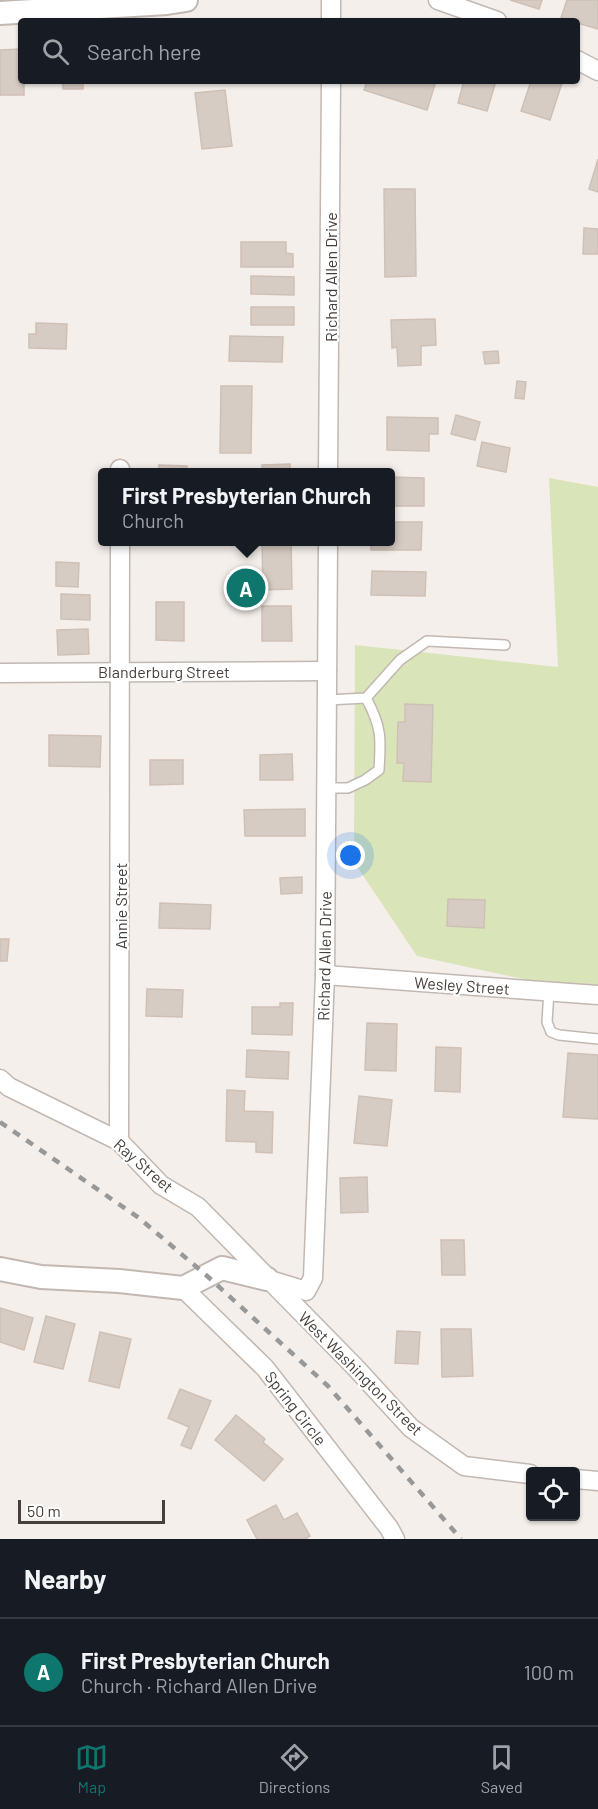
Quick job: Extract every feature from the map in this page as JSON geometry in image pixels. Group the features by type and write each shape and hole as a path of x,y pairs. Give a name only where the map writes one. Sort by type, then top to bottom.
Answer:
{"street":[{"path":"2,9 186,0"},
{"path":"331,0 331,18"},
{"path":"438,0 489,18"},
{"path":"580,62 598,71"},
{"name":"Richard Allen Drive","path":"328,468 331,84"},
{"name":"Annie Street","path":"119,1141 120,546"},
{"name":"Richard Allen Drive","path":"267,1279 306,1291 312,1278 325,975 328,546"},
{"name":"Blanderburg Street","path":"0,673 327,671"},
{"name":"Wesley Street","path":"325,975 598,995"},
{"name":"Ray Street","path":"0,1079 9,1087 119,1141 161,1185 198,1207 267,1279"},
{"path":"0,1269 41,1277 119,1281 183,1288 222,1268 267,1279"},
{"name":"West Washington Street","path":"267,1279 355,1367 411,1428 464,1466 526,1473"},
{"name":"Spring Circle","path":"183,1288 266,1368 395,1539"},
{"path":"580,1479 598,1481"}],"lane":[{"path":"327,700 366,698 400,660 427,641 505,645"},
{"path":"326,788 348,788 379,770 381,738 376,717 366,698"},
{"path":"549,991 548,1022 551,1032 598,1039"}],"green space":[{"path":"549,478 598,487 598,990 551,985 417,956 354,862 355,645 558,667"}],"building":[{"path":"510,0 542,0 539,9"},
{"path":"567,0 598,0 598,29 580,24 580,18 561,18"},
{"path":"18,49 18,84 24,84 24,95 0,95 0,50"},
{"path":"63,84 83,84 83,89 63,89"},
{"path":"366,84 435,84 427,110 364,90"},
{"path":"463,84 495,84 487,111 458,103"},
{"path":"530,84 562,84 550,120 521,111"},
{"path":"225,90 232,146 202,149 195,93"},
{"path":"598,159 598,192 589,189"},
{"path":"384,189 415,189 416,276 385,277"},
{"path":"584,228 598,229 598,254 583,254"},
{"path":"241,242 286,242 286,253 293,254 293,267 241,267"},
{"path":"251,276 294,277 294,295 251,294"},
{"path":"251,307 294,307 294,325 251,325"},
{"path":"435,319 436,345 421,346 421,365 398,366 397,347 392,348 391,320"},
{"path":"36,323 67,324 66,349 29,348 29,334 36,334"},
{"path":"230,336 283,337 282,362 229,361"},
{"path":"498,351 499,363 485,364 483,352"},
{"path":"517,381 526,382 524,399 515,398"},
{"path":"221,386 252,386 251,453 220,453"},
{"path":"456,415 480,422 475,440 451,434"},
{"path":"387,417 438,418 438,434 429,434 429,451 387,450"},
{"path":"482,442 510,448 506,472 477,466"},
{"path":"290,464 290,468 262,468 262,465"},
{"path":"159,465 187,466 187,468 159,468"},
{"path":"395,477 424,478 424,506 395,506"},
{"path":"395,522 422,522 421,550 371,550 371,546 395,546"},
{"path":"262,546 291,546 292,589 263,590"},
{"path":"56,562 79,563 78,587 56,586"},
{"path":"372,571 426,572 425,596 371,595"},
{"path":"61,594 90,595 90,620 61,619"},
{"path":"156,602 184,602 184,641 156,640"},
{"path":"262,606 291,606 292,641 262,641"},
{"path":"88,629 89,654 58,655 57,630"},
{"path":"405,704 433,705 431,782 403,781 404,763 397,763 398,722 405,722"},
{"path":"49,735 101,736 100,767 49,766"},
{"path":"292,754 293,780 260,780 260,755"},
{"path":"150,760 183,760 183,784 150,785"},
{"path":"305,809 305,836 245,836 244,810"},
{"path":"302,877 302,893 281,894 280,878"},
{"path":"448,899 485,900 484,928 447,926"},
{"path":"160,903 211,905 210,929 159,928"},
{"path":"0,939 9,939 7,961 0,961"},
{"path":"147,989 183,990 182,1017 146,1016"},
{"path":"280,1003 293,1003 292,1035 252,1034 252,1007 280,1007"},
{"path":"367,1023 397,1024 396,1071 365,1070"},
{"path":"436,1047 461,1048 460,1092 435,1091"},
{"path":"247,1050 289,1052 288,1079 246,1077"},
{"path":"568,1053 598,1055 598,1119 563,1117"},
{"path":"227,1090 245,1091 244,1111 273,1112 272,1153 256,1152 256,1142 226,1141"},
{"path":"359,1096 392,1100 387,1146 354,1143"},
{"path":"367,1177 368,1212 341,1213 340,1178"},
{"path":"441,1240 464,1240 465,1275 442,1275"},
{"path":"0,1308 33,1318 24,1350 0,1342"},
{"path":"46,1316 75,1324 63,1369 34,1362"},
{"path":"441,1329 471,1329 473,1376 442,1377"},
{"path":"397,1331 420,1332 418,1364 395,1363"},
{"path":"100,1332 131,1339 119,1388 89,1381"},
{"path":"180,1389 211,1401 191,1449 181,1445 189,1427 168,1418"},
{"path":"236,1415 265,1439 263,1442 283,1459 264,1481 215,1440"},
{"path":"276,1505 284,1520 297,1513 310,1536 305,1539 257,1539 247,1520"}],"railway":[{"path":"0,1122 139,1218 206,1275 328,1386 461,1539"}],"place":[{"name":"First Presbyterian Church","path":"246,588"}]}
